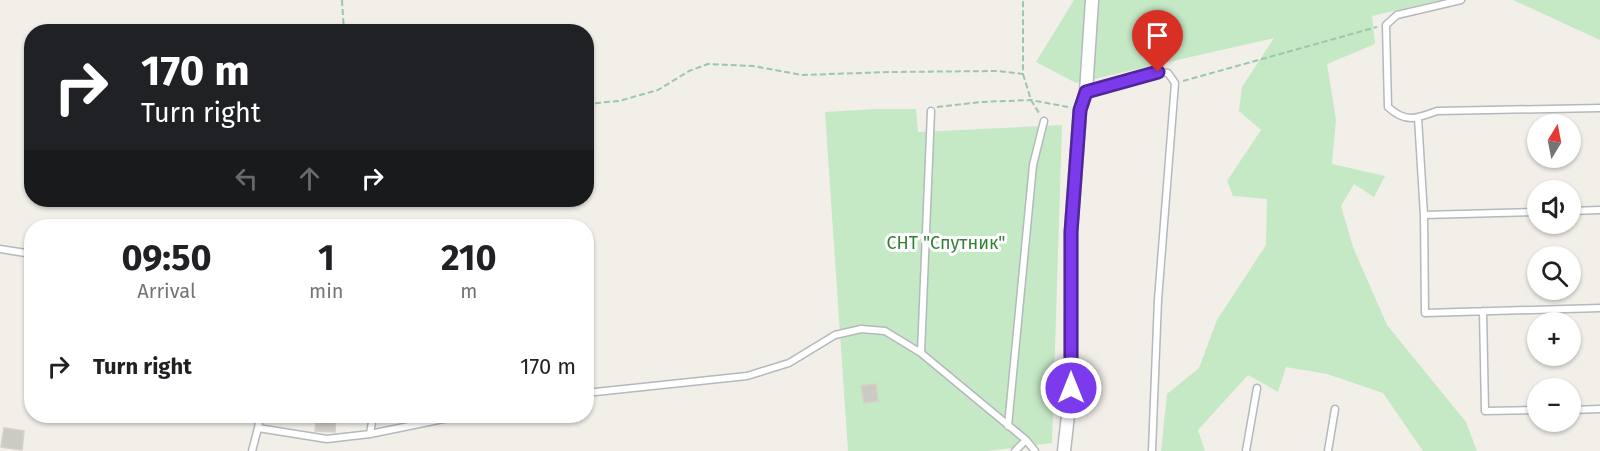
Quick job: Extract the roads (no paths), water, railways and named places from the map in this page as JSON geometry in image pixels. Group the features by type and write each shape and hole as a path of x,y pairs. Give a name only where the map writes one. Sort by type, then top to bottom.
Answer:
{"street":[{"path":"1064,451 1071,388 1071,232 1080,110 1086,92 1092,0"}],"lane":[{"path":"1461,0 1397,15 1386,25 1388,107 1398,116 1418,118 1437,111 1600,108"},
{"path":"1086,92 1158,72 1168,73 1174,83 1158,300 1152,451"},
{"path":"921,353 932,111"},
{"path":"1418,118 1424,215 1425,313 1600,308"},
{"path":"1008,426 1033,165 1044,121"},
{"path":"1581,211 1600,210"},
{"path":"1424,215 1527,212"},
{"path":"0,249 24,253"},
{"path":"1483,311 1485,411 1527,410"},
{"path":"594,392 747,376 789,363 835,335 861,329 885,331 921,353 1026,440 1035,451"},
{"path":"1246,451 1257,388"},
{"path":"1328,451 1335,409"},
{"path":"1581,410 1600,409"},
{"path":"252,451 259,423"},
{"path":"370,434 372,423"},
{"path":"258,428 327,439 370,434 424,423"},
{"path":"1015,451 1026,440"}],"park label":[{"name":"СНТ \"Спутник\"","path":"946,243"}]}
